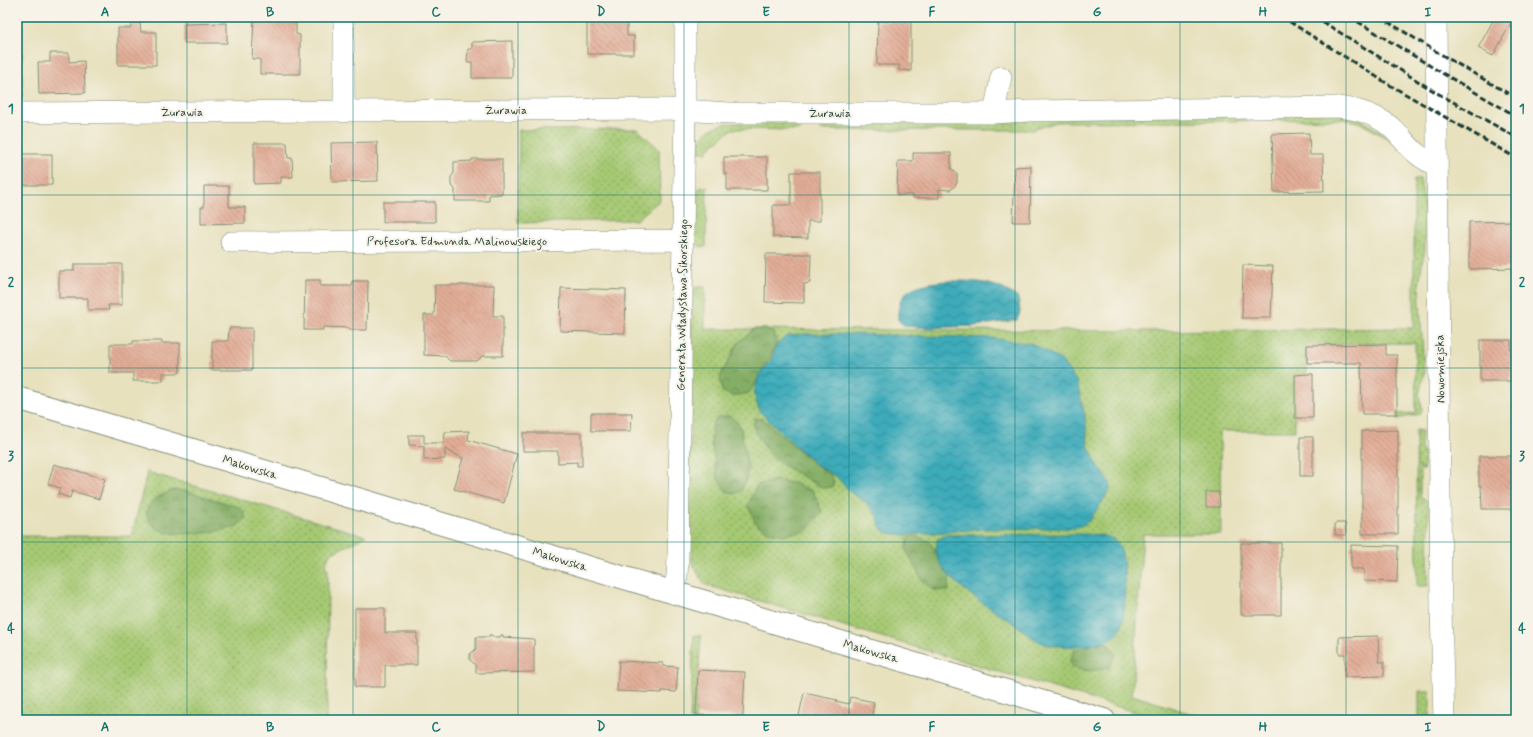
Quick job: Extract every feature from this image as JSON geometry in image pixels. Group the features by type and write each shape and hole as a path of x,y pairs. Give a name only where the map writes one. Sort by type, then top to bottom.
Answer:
{"street":[{"path":"344,17 344,112"},
{"name":"Generała Władysława Sikorskiego","path":"673,593 677,576 678,556 685,110 684,17"},
{"name":"Nowomiejska","path":"1436,17 1441,601 1444,720"},
{"path":"994,113 1001,77"},
{"name":"Żurawia","path":"17,113 667,109 729,113 994,113 1029,111 1338,107 1350,108 1363,112 1388,125 1414,153 1424,160 1437,165"},
{"name":"Profesora Edmunda Malinowskiego","path":"231,242 683,240"},
{"name":"Makowska","path":"17,398 1104,720"}],"green space":[{"path":"17,17 23,17 22,98 17,98"},
{"path":"1337,113 1362,120 1398,144 1358,122 1341,119 1057,122 1032,130 820,130 821,123 1014,123 1016,118"},
{"path":"726,123 800,123 800,130 732,129 708,149 707,152 694,152 702,136 709,130"},
{"path":"637,129 659,149 660,200 636,220 518,223 519,130"},
{"path":"1414,179 1420,179 1425,209 1425,250 1419,286 1424,373 1419,395 1422,408 1421,414 1397,419 1397,414 1416,413 1415,343 1307,345 1307,374 1295,375 1295,431 1220,431 1221,534 1143,534 1132,695 1211,720 1162,720 706,585 695,568 693,562 690,551 689,536 692,289 697,287 705,287 705,329 1148,331 1414,328","holes":["861,495 914,534 897,534 896,530"]},
{"path":"701,187 707,187 706,247 701,247 694,243 693,194"},
{"path":"754,329 766,329 774,333 776,338 775,344 765,366 749,393 732,396 722,391 720,377 738,343"},
{"path":"730,416 740,425 748,468 746,480 741,491 734,494 726,491 718,479 711,442 712,425 718,417"},
{"path":"755,418 763,419 815,464 832,476 834,483 832,487 823,488 778,462 765,448 753,426"},
{"path":"1416,430 1422,431 1421,448 1425,459 1423,471 1420,466 1420,496 1429,502 1428,586 1417,586"},
{"path":"147,472 366,536 329,555 325,568 328,568 327,720 17,720 17,536 132,536"},
{"path":"777,480 796,484 813,491 822,512 806,531 783,535 770,532 756,524 748,505 757,485"},
{"path":"173,490 186,491 239,507 245,513 245,519 235,527 229,529 180,534 165,532 155,527 150,522 147,516 147,511 152,502"},
{"path":"916,536 929,541 935,550 940,562 950,577 948,591 933,590 923,582 906,549 909,537"},
{"path":"694,635 701,636 695,720 690,720"},
{"path":"1097,643 1107,643 1116,654 1109,668 1090,671 1073,668 1070,660 1075,650"},
{"path":"1419,691 1430,691 1430,720 1419,720"}],"water":[{"path":"946,281 984,283 1009,292 1018,298 1020,312 1017,320 974,326 929,328 905,326 898,320 898,309 901,300 911,289 918,286"},
{"path":"804,334 991,338 1033,344 1061,360 1077,382 1085,416 1088,445 1097,464 1110,482 1110,490 1090,520 1083,525 1074,528 980,529 905,535 889,533 883,530 880,526 878,517 866,502 850,492 837,477 815,464 759,411 754,393 759,375 770,362 778,342 788,336"},
{"path":"1085,534 1109,537 1118,544 1123,557 1125,591 1123,620 1118,633 1112,638 1104,641 1083,646 1053,646 1033,638 967,592 955,581 945,571 938,560 936,549 937,540 946,535"}],"building":[{"path":"254,17 296,17 296,34 300,35 300,74 260,74 260,59 252,59"},
{"path":"587,17 627,17 627,36 634,36 634,54 587,54"},
{"path":"889,17 911,17 911,71 899,70 899,65 877,65 878,21 889,21"},
{"path":"1495,17 1514,17 1493,56 1478,48"},
{"path":"131,22 140,22 141,32 156,32 156,65 118,65 118,28 131,28"},
{"path":"227,23 227,43 184,43 184,24"},
{"path":"512,41 512,78 472,78 472,62 467,62 468,49 472,49 472,42"},
{"path":"50,53 69,53 69,62 84,61 85,93 39,94 38,62 50,62"},
{"path":"1309,133 1310,155 1323,155 1324,191 1274,192 1272,134"},
{"path":"377,142 378,181 332,182 331,143"},
{"path":"254,143 287,143 288,158 292,158 293,177 281,177 281,183 254,184"},
{"path":"913,153 951,153 951,168 957,174 957,183 951,190 939,189 939,198 913,198 913,195 897,195 898,161 913,161"},
{"path":"17,154 52,154 52,185 17,185"},
{"path":"724,157 767,157 767,190 727,190 727,173 724,174"},
{"path":"472,159 502,159 502,194 489,195 489,201 455,201 455,189 451,185 451,177 454,173 454,162 472,161"},
{"path":"1031,166 1030,222 1013,222 1015,167"},
{"path":"791,172 820,172 820,221 808,221 808,238 773,237 773,205 791,205"},
{"path":"204,186 229,186 229,207 245,207 245,223 201,224 201,207 204,207"},
{"path":"383,202 435,202 435,222 383,222"},
{"path":"1516,221 1516,268 1469,269 1469,222"},
{"path":"766,254 811,254 810,283 804,284 804,303 765,302"},
{"path":"74,264 122,264 122,305 108,305 109,310 88,310 88,298 59,298 59,271 74,271"},
{"path":"1243,265 1273,266 1271,318 1242,318"},
{"path":"305,280 320,280 320,286 352,286 352,281 368,281 367,330 349,330 349,328 323,327 323,330 304,330"},
{"path":"435,285 494,285 493,316 503,316 503,356 482,356 477,361 450,361 445,356 424,355 424,315 434,315"},
{"path":"561,288 626,290 625,333 560,331"},
{"path":"229,328 252,328 252,370 212,370 212,341 228,341"},
{"path":"1480,340 1511,340 1511,381 1480,381"},
{"path":"133,341 162,341 162,343 180,343 180,373 163,373 163,381 133,381 133,373 110,373 110,344 133,344"},
{"path":"1386,344 1386,355 1397,355 1397,414 1362,414 1361,363 1307,363 1307,345"},
{"path":"1313,374 1313,418 1295,418 1295,375"},
{"path":"591,413 632,413 631,431 591,431"},
{"path":"1398,430 1398,534 1362,534 1362,431"},
{"path":"469,431 468,440 517,454 504,503 454,489 463,458 445,449 445,459 424,460 424,446 409,445 409,435 424,435 424,443 444,443 445,432"},
{"path":"523,433 582,433 582,466 577,466 577,462 558,463 558,451 523,451"},
{"path":"1300,437 1313,437 1313,476 1300,476"},
{"path":"1479,456 1512,456 1513,484 1516,484 1516,509 1482,509 1481,485 1479,486"},
{"path":"54,464 105,479 99,499 72,491 70,498 58,494 60,488 48,484"},
{"path":"1206,492 1219,492 1220,507 1206,507"},
{"path":"1335,523 1345,523 1346,535 1335,535"},
{"path":"1241,543 1281,543 1281,615 1241,615"},
{"path":"1351,545 1398,546 1397,582 1364,581 1364,569 1351,569"},
{"path":"355,608 385,608 385,633 417,633 417,665 385,665 385,687 355,687"},
{"path":"489,635 492,635 492,637 500,637 503,635 503,637 534,639 534,672 476,673 476,665 470,660 470,654 476,649 476,637 490,637"},
{"path":"1378,636 1379,662 1384,662 1384,676 1345,677 1345,654 1339,654 1339,637"},
{"path":"619,661 663,663 663,666 678,667 676,692 662,691 662,693 617,691"},
{"path":"698,670 745,672 743,716 696,715"},
{"path":"804,693 849,704 850,697 874,702 872,715 883,717 883,720 798,720"}],"railway":[{"path":"1282,17 1388,84 1516,158"},
{"path":"1315,17 1437,93 1516,137"},
{"path":"1350,17 1516,116"},
{"path":"1380,17 1516,98"}]}
